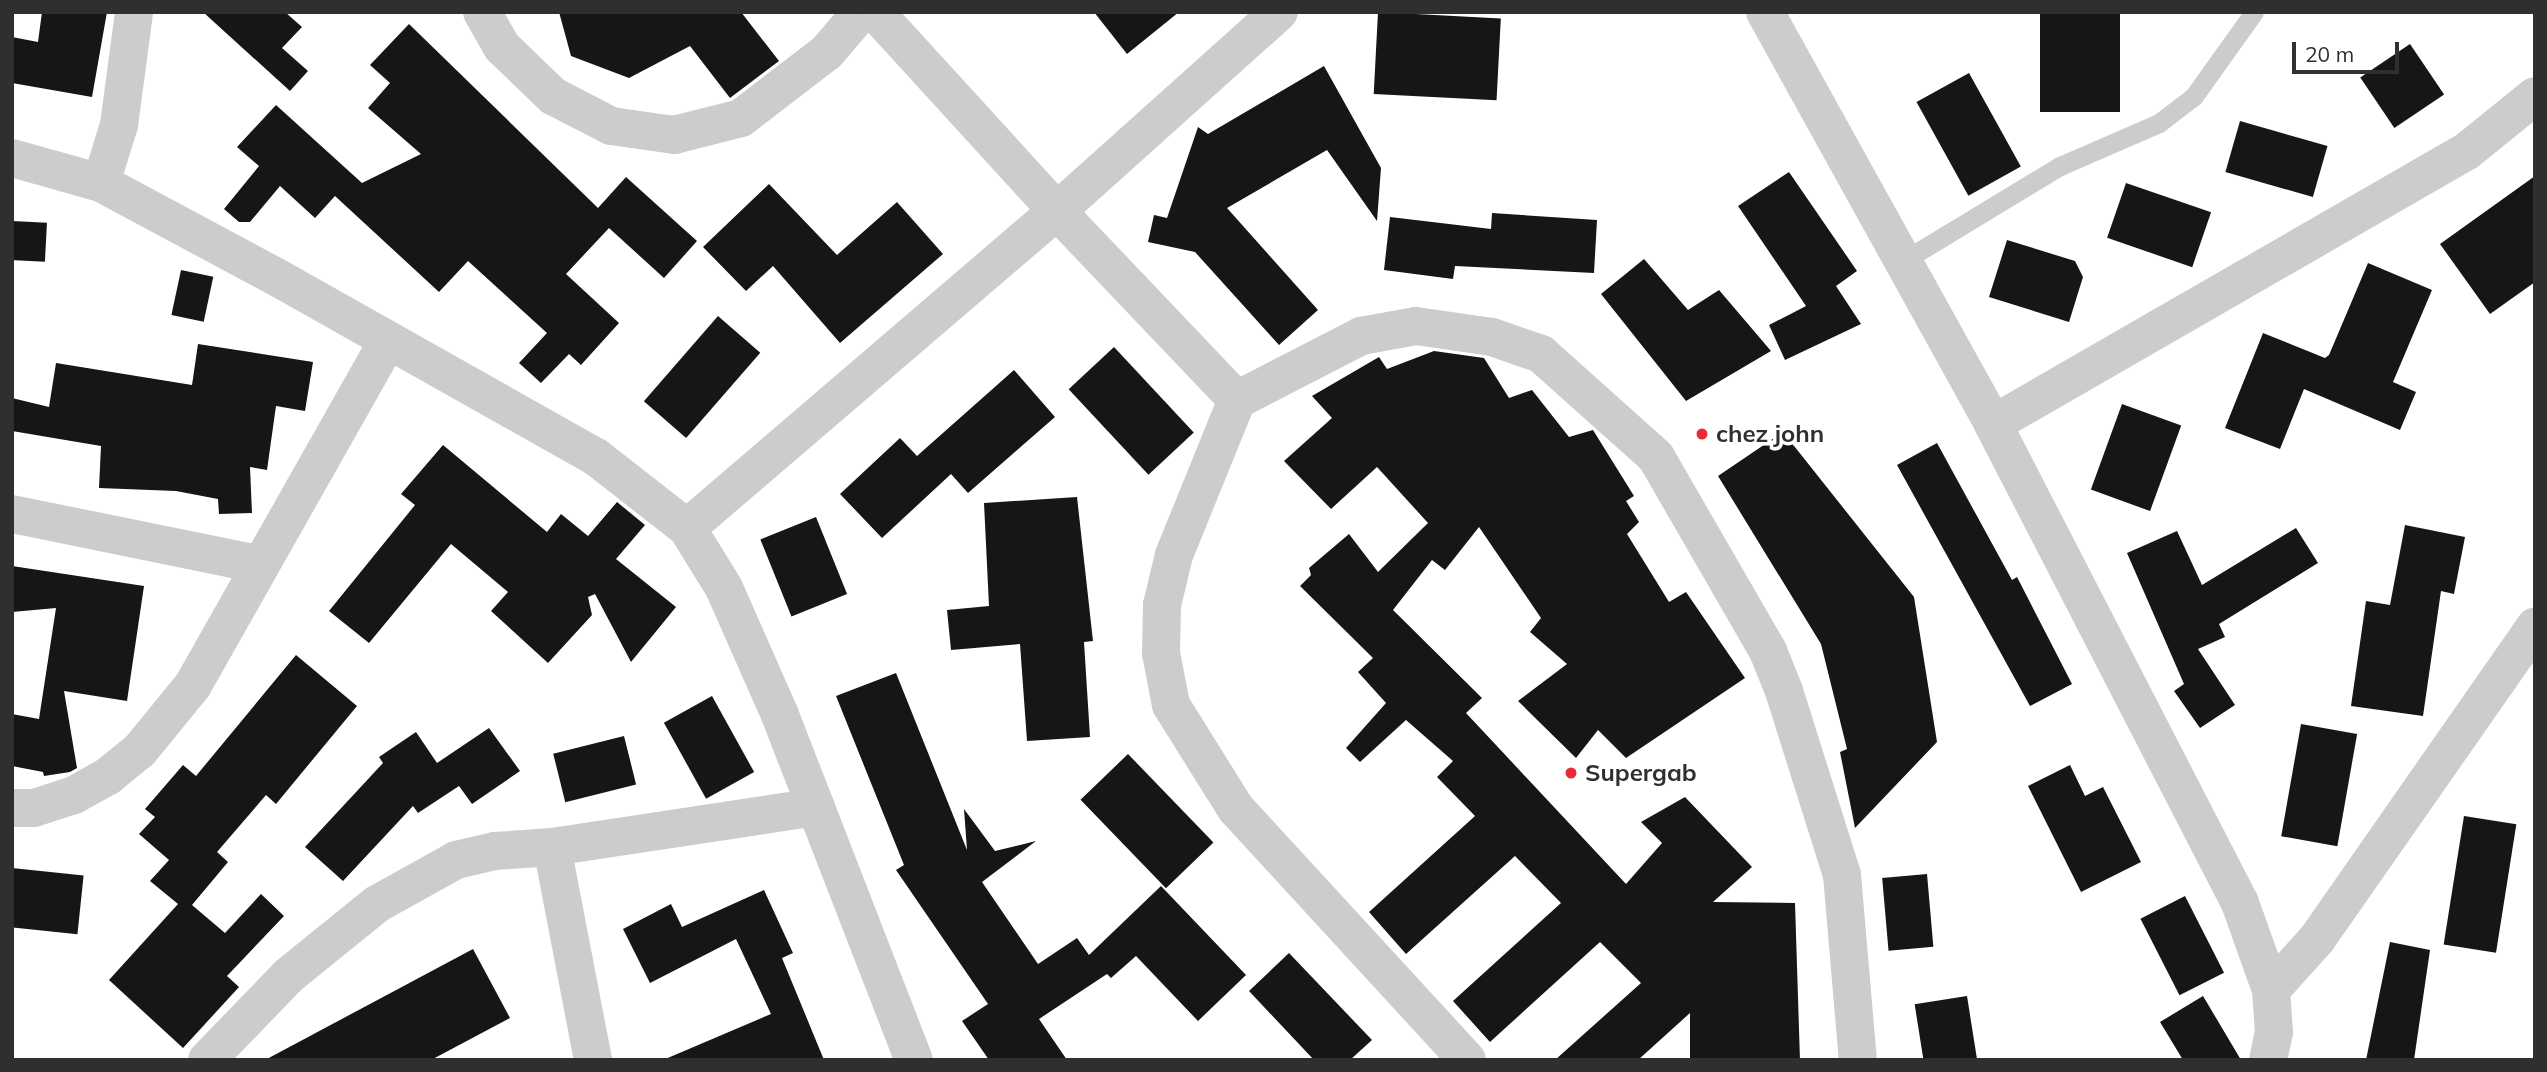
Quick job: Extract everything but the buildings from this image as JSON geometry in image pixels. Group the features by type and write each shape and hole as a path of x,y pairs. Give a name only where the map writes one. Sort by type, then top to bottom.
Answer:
{"street":[{"path":"101,183 119,125 134,12"},
{"path":"482,12 502,47 553,96 611,126 674,135 741,118 827,52 861,12"},
{"path":"875,12 1057,211 1237,400"},
{"path":"687,528 1057,211 1279,12"},
{"path":"1765,12 1993,424 2239,903 2271,990 2274,1032 2268,1060"},
{"path":"1993,424 2467,151 2535,96"},
{"path":"12,158 101,183 596,457 687,528 724,589 816,807 914,1060"},
{"path":"1467,1060 1236,809 1171,705 1161,653 1162,605 1174,555 1237,400 1362,336 1416,326 1464,331 1541,354 1656,457 1768,652 1784,691 1842,875 1858,1060"},
{"path":"12,808 34,808 74,795 107,776 140,750 206,664 258,564 387,342"},
{"path":"12,514 258,564"},
{"path":"2271,990 2317,939 2535,626"},
{"path":"207,1060 288,976 377,904 456,860 495,851 552,847 816,807"},
{"path":"552,847 593,1060"}],"lane":[{"path":"1903,261 2060,166 2159,123 2194,96 2254,12"}],"place":[{"name":"chez john","path":"1702,434"},
{"name":"Supergab","path":"1571,773"}]}
